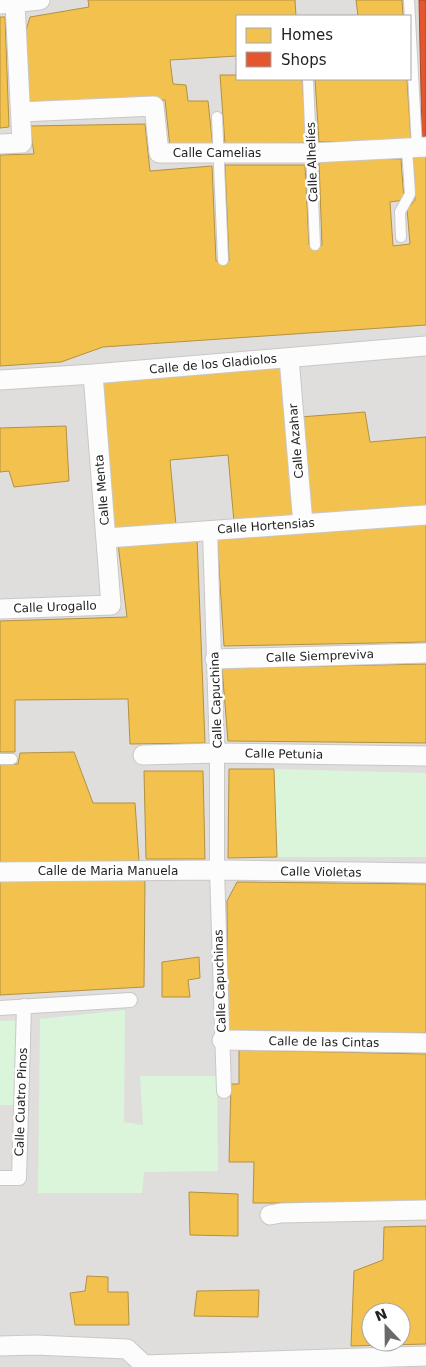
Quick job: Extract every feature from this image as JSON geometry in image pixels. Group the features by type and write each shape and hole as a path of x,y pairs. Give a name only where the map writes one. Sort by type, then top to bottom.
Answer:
{"street":[{"path":"0,144 22,143 21,112 7,4 40,0"},
{"name":"Calle Camelias","path":"21,112 154,106 159,153 312,153 416,148"},
{"name":"Calle de los Gladiolos","path":"0,380 426,346"},
{"name":"Calle Azahar","path":"289,358 303,524"},
{"name":"Calle Menta","path":"93,374 111,605"},
{"name":"Calle Hortensias","path":"106,538 426,515"},
{"name":"Calle Capuchina","path":"210,531 217,754 217,870"},
{"name":"Calle Urogallo","path":"0,609 111,605"},
{"name":"Calle Siempreviva","path":"215,659 426,653"},
{"name":"Calle Petunia","path":"142,755 426,756"},
{"name":"Calle de Maria Manuela","path":"0,872 217,870"},
{"name":"Calle Violetas","path":"217,870 426,873"},
{"name":"Calle Capuchinas","path":"217,870 224,1091"},
{"path":"0,1008 130,1000"},
{"name":"Calle Cuatro Pinos","path":"0,1178 19,1178 24,1006"},
{"name":"Calle de las Cintas","path":"222,1040 426,1043"},
{"path":"270,1215 281,1213 426,1210"},
{"path":"0,1346 35,1345 127,1349 144,1365 426,1356"}],"lane":[{"path":"409,0 410,15"},
{"path":"401,236 400,212 410,194 416,148 411,42"},
{"name":"Calle Alhelíes","path":"308,80 315,245"},
{"path":"217,117 223,260"},
{"path":"0,759 12,759"}],"shaded area":[{"path":"0,0 426,0 426,1367 0,1367"}],"green space":[{"path":"274,769 426,773 426,857 277,857"},
{"path":"125,1010 124,1122 143,1125 140,1076 217,1076 218,1171 144,1172 142,1193 38,1193 40,1019"},
{"path":"23,1020 21,1105 0,1105 0,1021"}],"building: Homes":[{"path":"88,0 295,0 296,15 236,15 236,56 170,60 173,84 186,85 188,101 208,101 213,148 170,147 165,100 29,103 24,37 30,17 89,7"},
{"path":"356,0 402,0 403,15 358,15"},
{"path":"0,17 5,17 9,127 0,128"},
{"path":"220,75 236,75 236,80 302,80 307,143 225,144"},
{"path":"315,80 407,80 411,140 319,142"},
{"path":"145,124 150,171 212,166 216,261 229,261 225,165 305,165 309,245 322,245 319,162 370,158 401,159 404,200 390,202 393,246 410,244 407,209 415,200 413,156 426,156 426,325 103,347 61,362 0,366 0,155 34,154 30,126"},
{"path":"283,365 296,516 234,522 228,455 170,460 176,525 112,530 100,381"},
{"path":"365,412 370,442 426,437 426,508 308,516 300,417"},
{"path":"66,426 69,481 14,487 9,471 0,472 0,428"},
{"path":"426,522 426,642 224,646 217,536"},
{"path":"197,538 205,743 130,744 128,699 15,700 15,752 0,752 0,621 127,617 118,544"},
{"path":"426,664 426,743 228,741 222,668"},
{"path":"74,752 93,803 135,803 139,861 0,863 0,764 18,764 20,753"},
{"path":"229,769 274,769 277,857 228,858"},
{"path":"144,771 203,771 205,859 146,859"},
{"path":"145,878 144,987 0,995 0,880"},
{"path":"237,882 426,884 426,1033 228,1035 227,901"},
{"path":"199,957 200,978 188,980 190,997 162,997 162,962"},
{"path":"239,1050 426,1054 426,1203 253,1203 254,1162 229,1162 231,1084 239,1084"},
{"path":"189,1192 238,1194 238,1236 190,1235"},
{"path":"426,1226 426,1344 411,1344 411,1302 361,1302 361,1346 351,1346 354,1271 383,1260 384,1227"},
{"path":"87,1276 108,1277 108,1292 128,1292 129,1325 75,1325 70,1293 85,1291"},
{"path":"259,1290 258,1317 194,1316 197,1291"}],"building: Shops":[{"path":"419,0 426,0 426,136 422,137"}]}
